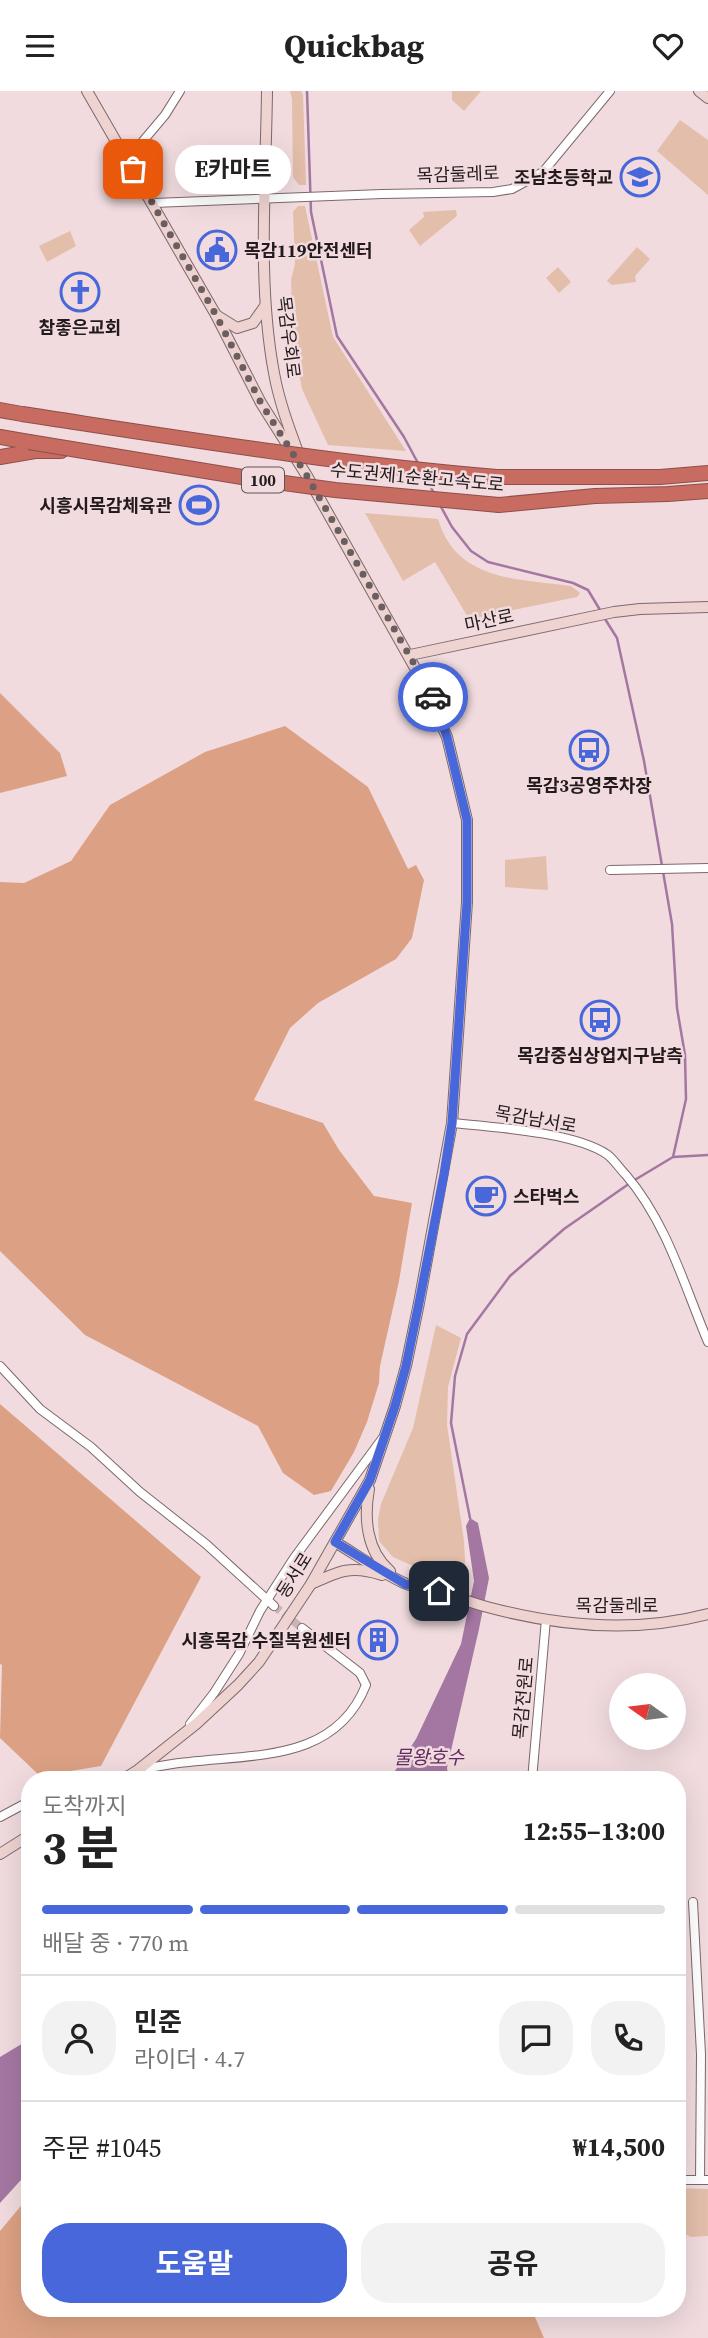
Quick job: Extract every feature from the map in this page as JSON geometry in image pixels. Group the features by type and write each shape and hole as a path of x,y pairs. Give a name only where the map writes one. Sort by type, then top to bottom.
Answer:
{"highway":[{"name":"수도권제1순환고속도로","path":"0,410 401,469 497,477 660,477 708,473"},
{"name":"수도권제1순환고속도로","path":"0,437 335,490 499,505 595,496 708,491"},
{"path":"0,457 35,451 95,453"}],"main road":[{"name":"동서로","path":"87,91 216,315 261,403 307,476 438,706 438,717 447,737 467,820 467,902 452,1123 406,1366 386,1434 370,1480 311,1584 259,1661 238,1685 138,1770"},
{"name":"목감우회로","path":"267,91 265,306 274,376 307,476"},
{"path":"698,91 708,98"},
{"path":"216,315 237,328 253,323 265,306"},
{"name":"마산로","path":"410,655 614,612 640,608 708,607"},
{"path":"370,1480 366,1504 370,1540 385,1567 405,1584"},
{"path":"335,1542 405,1584"},
{"path":"311,1584 344,1569 356,1569 405,1584"},
{"name":"목감둘레로","path":"405,1584 439,1591 489,1608 584,1625 623,1626 678,1622 708,1614"},
{"path":"0,1854 21,1841"}],"street":[{"path":"127,160 165,115 180,91"},
{"name":"목감둘레로","path":"265,198 493,193 515,188 543,172 610,91"},
{"path":"153,203 265,198"},
{"path":"610,870 707,868"},
{"name":"목감남서로","path":"452,1123 551,1136 583,1143 607,1155 636,1188 665,1236 708,1342"},
{"path":"0,1366 40,1409 91,1447 140,1492 206,1544 271,1602"},
{"path":"182,1735 239,1654 271,1602 293,1559 386,1434"},
{"name":"목감전원로","path":"533,1771 546,1619"},
{"path":"138,1770 189,1762 248,1758 300,1748 336,1728 358,1704 366,1685 360,1673 302,1628"},
{"path":"0,1817 21,1806"},
{"path":"686,2180 704,2180 701,2054 692,1902"}],"shaded area":[{"path":"290,91 301,91 303,95 306,185 299,185 293,177"},
{"path":"452,91 481,91 464,111 452,100"},
{"path":"680,120 708,140 708,195 657,151"},
{"path":"298,206 305,206 333,337 406,451 328,445 302,389 293,342 291,280 295,264 293,212"},
{"path":"456,210 457,216 420,246 409,230 424,217 423,212"},
{"path":"70,231 76,246 47,262 39,246"},
{"path":"637,247 650,259 635,276 636,282 612,285 607,281"},
{"path":"558,267 571,282 559,293 546,278"},
{"path":"365,513 438,519 447,539 459,555 474,566 510,578 571,586 580,593 577,597 469,619 435,562 403,581"},
{"path":"0,693 60,753 67,776 0,793"},
{"path":"285,726 368,787 408,869 416,865 424,880 412,938 396,959 318,1003 290,1028 254,1100 323,1123 339,1150 374,1196 412,1203 379,1383 367,1422 354,1452 331,1491 314,1495 283,1473 258,1426 85,1335 0,1251 0,882 24,883 71,861 110,805 205,752"},
{"path":"546,856 548,890 505,887 505,860"},
{"path":"436,1325 461,1338 448,1387 447,1425 464,1541 466,1580 420,1569 393,1557 379,1541 378,1519 381,1504 413,1428"},
{"path":"0,1404 201,1577 101,1766 70,1771 35,1771 0,1738"},
{"path":"686,2188 708,2189 708,2236 691,2237 686,2234"},
{"path":"21,2206 21,2317 535,2317 544,2338 0,2338 0,2231"}],"water":[{"name":"물왕호수","path":"470,1518 478,1523 489,1578 448,1771 395,1771 416,1739 461,1644 474,1581 466,1526"},
{"path":"21,2044 21,2180 0,2203 0,2057"}],"waterway":[{"path":"307,91 311,212 337,336 404,437 419,465"},
{"path":"425,477 434,493"},
{"path":"440,505 452,527 471,551 488,562 573,583 588,590 600,610"},
{"path":"470,1518 451,1423 455,1376 467,1334 510,1276 564,1229 673,1157 686,1099 685,1055 677,1008 672,924 644,761 617,638 605,619"},
{"path":"673,1157 708,1155"}],"tunnel":[{"path":"274,1606 302,1628"}],"way so far":[{"path":"133,169 216,315 261,403 307,476 433,697"}],"place":[{"name":"E카마트","path":"133,169"},
{"name":"조남초등학교","path":"640,177"},
{"name":"목감119안전센터","path":"217,250"},
{"name":"참좋은교회","path":"80,292"},
{"name":"시흥시목감체육관","path":"199,505"},
{"name":"목감3공영주차장","path":"589,750"},
{"name":"목감중심상업지구남측","path":"600,1020"},
{"name":"스타벅스","path":"486,1196"},
{"name":"시흥목감 수질복원센터","path":"378,1640"}],"route":[{"path":"433,697 447,737 467,820 467,902 452,1123 419,1303 395,1406 370,1480 335,1542 405,1584 439,1591"}]}
